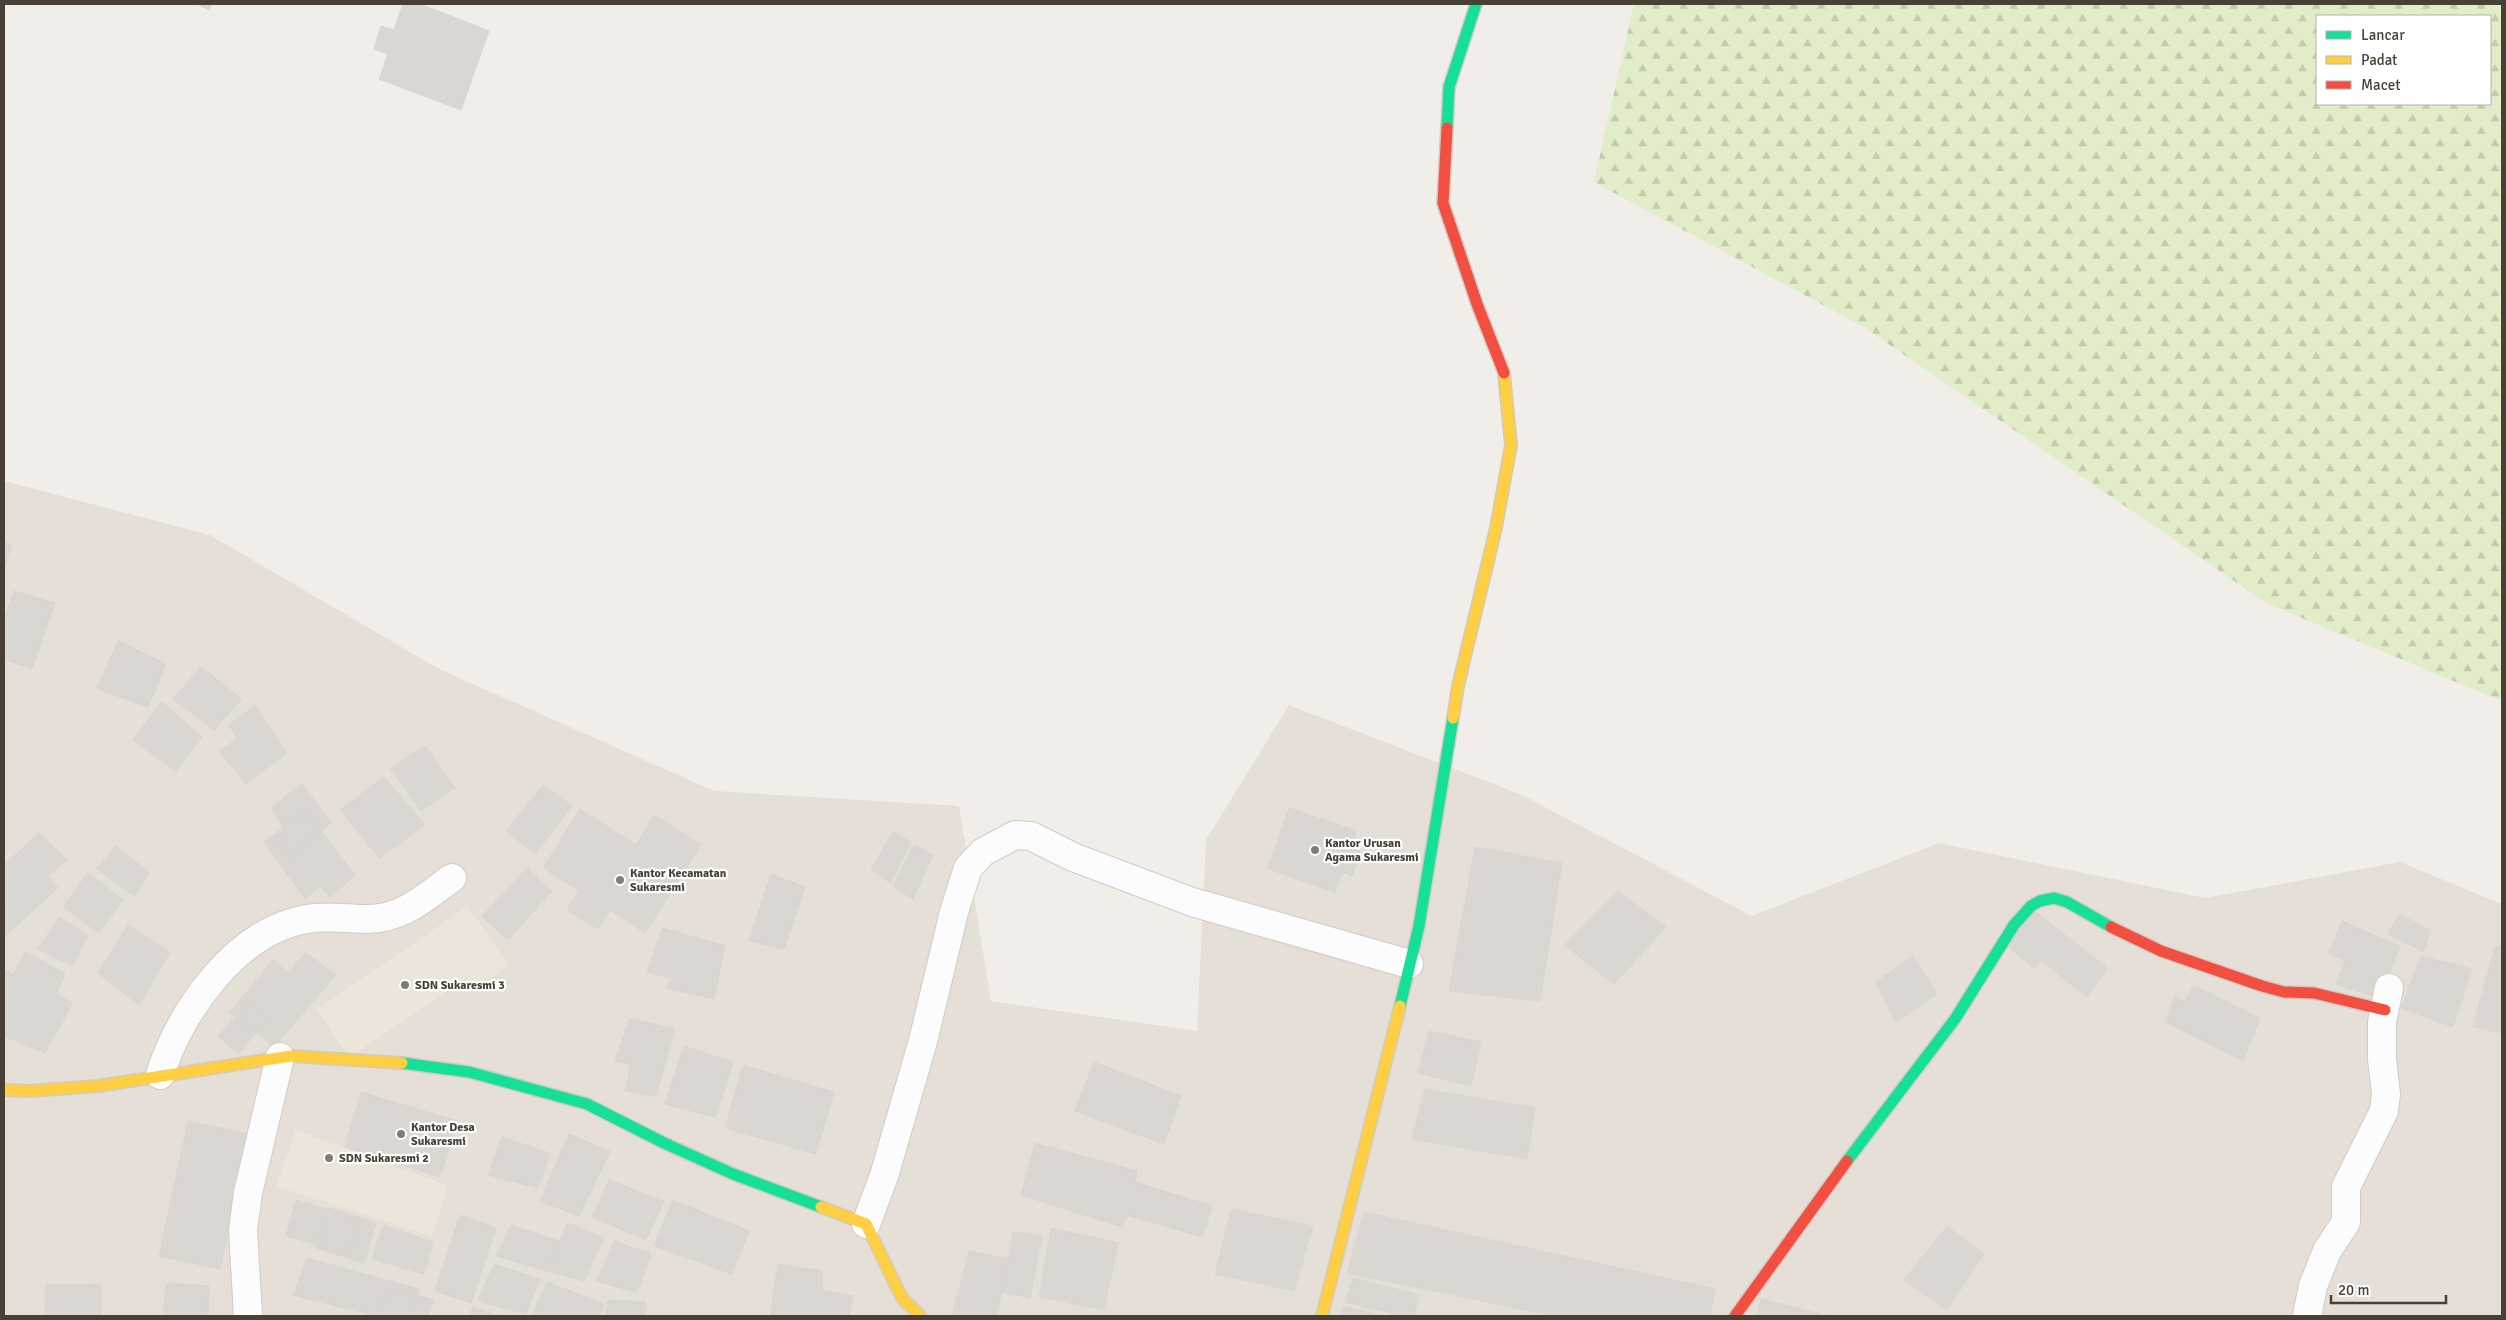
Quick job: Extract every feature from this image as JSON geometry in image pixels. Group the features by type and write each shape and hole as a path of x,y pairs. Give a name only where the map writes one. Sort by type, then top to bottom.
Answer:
{"street":[{"path":"1322,1316 1419,926 1458,686 1496,528 1511,445 1504,372 1477,304 1443,202 1449,87 1476,4"},
{"path":"866,1224 884,1176 920,1050 954,912 968,868 983,852 1015,835 1031,836 1074,857 1192,902 1409,964"},
{"path":"160,1075 172,1044 191,1008 224,968 256,939 282,926 306,919 321,917 368,919 404,912 452,878"},
{"path":"1735,1316 1818,1199 1955,1019 2014,925 2031,906 2040,901 2054,898 2067,902 2136,941 2262,986 2284,992 2387,999 2382,1059 2386,1094 2384,1112 2346,1187 2346,1222 2327,1251 2313,1286 2307,1316"},
{"path":"4,1090 30,1091 98,1086 291,1056 410,1063 469,1072 587,1104 664,1143 733,1174 866,1224 902,1298 920,1316"},
{"path":"248,1316 243,1230 248,1193 280,1057"}],"shaded area":[{"path":"4,481 210,535 439,669 714,791 959,806 991,1001 1197,1031 1206,840 1289,705 1522,795 1752,916 1939,843 2205,898 2400,862 2502,904 2502,1316 4,1316"},
{"name":"SDN Sukaresmi 3","path":"468,906 509,966 473,990 465,979 349,1058 317,1009"},
{"name":"SDN Sukaresmi 2","path":"296,1130 448,1186 432,1237 276,1186"}],"green space":[{"path":"1634,4 2502,4 2502,701 2268,604 1862,326 1594,182"}],"building":[{"path":"197,4 212,4 209,10"},
{"path":"403,4 420,4 489,31 461,110 379,79 388,54 374,49 381,26 394,30"},
{"path":"4,543 11,544 4,573"},
{"path":"14,591 55,603 32,668 4,660 4,619"},
{"path":"118,641 166,664 148,707 97,689"},
{"path":"201,667 242,699 214,730 173,699"},
{"path":"162,702 202,737 176,771 132,740"},
{"path":"255,705 287,753 246,784 219,751 237,739 229,725"},
{"path":"425,746 455,788 421,811 390,768"},
{"path":"384,777 425,825 379,858 340,810"},
{"path":"302,783 331,823 290,857 275,837 285,831 271,808"},
{"path":"543,785 572,806 535,854 506,831"},
{"name":"Kantor Urusan Agama Sukaresmi","path":"1289,808 1357,831 1351,848 1360,851 1352,876 1342,872 1335,892 1268,869"},
{"name":"Kantor Kecamatan Sukaresmi","path":"580,809 636,845 654,815 701,845 645,933 610,910 598,929 567,910 579,891 543,868"},
{"path":"305,810 355,875 330,897 320,886 305,899 264,842"},
{"path":"893,832 911,842 890,883 871,869"},
{"path":"39,833 67,860 48,876 58,888 5,936 4,865"},
{"path":"914,845 933,855 913,899 893,886"},
{"path":"116,846 149,872 135,897 97,869"},
{"path":"1475,847 1562,863 1540,1001 1449,991"},
{"path":"527,868 552,891 508,940 482,916"},
{"path":"88,873 123,900 99,933 63,907"},
{"path":"771,874 805,887 784,949 749,941"},
{"path":"1618,891 1666,927 1614,984 1564,945"},
{"path":"2036,912 2107,968 2087,997 2042,961 2034,969 2007,945"},
{"path":"2399,914 2430,930 2424,952 2388,934"},
{"path":"59,917 88,935 73,966 38,949"},
{"path":"2342,921 2400,946 2380,999 2336,984 2345,961 2329,954"},
{"path":"128,925 170,952 139,1005 98,973"},
{"path":"663,928 725,946 714,999 666,988 671,978 647,972"},
{"path":"2495,946 2502,947 2502,1033 2473,1027"},
{"path":"26,952 65,974 56,994 73,1003 45,1053 4,1036 4,969 14,974"},
{"path":"306,953 336,975 274,1047 230,1012 273,960 288,972"},
{"path":"1913,956 1937,994 1896,1022 1876,982"},
{"path":"2421,956 2472,969 2453,1027 2401,1008"},
{"path":"2194,985 2260,1018 2243,1061 2166,1022 2174,997 2185,1001"},
{"path":"249,1002 268,1019 238,1054 218,1036"},
{"path":"630,1018 675,1029 656,1096 625,1091 631,1065 615,1061"},
{"path":"1429,1031 1481,1042 1471,1086 1418,1073"},
{"path":"684,1046 733,1062 716,1117 665,1104"},
{"path":"1094,1062 1181,1096 1164,1144 1075,1111"},
{"path":"743,1065 834,1092 816,1154 725,1128"},
{"path":"1425,1089 1535,1108 1527,1159 1412,1139"},
{"name":"Kantor Desa Sukaresmi","path":"361,1092 457,1121 440,1177 345,1147"},
{"path":"188,1121 249,1134 220,1269 159,1256"},
{"path":"569,1134 610,1151 579,1216 540,1201"},
{"path":"502,1137 550,1153 538,1188 488,1175"},
{"path":"1035,1143 1137,1171 1135,1182 1212,1206 1202,1237 1127,1215 1122,1227 1021,1195"},
{"path":"609,1180 664,1201 646,1240 592,1217"},
{"path":"296,1200 359,1219 349,1254 286,1236"},
{"path":"673,1200 749,1231 732,1274 654,1246"},
{"path":"329,1208 376,1223 364,1263 316,1248"},
{"path":"1231,1209 1313,1226 1294,1291 1215,1274"},
{"path":"1364,1212 1715,1289 1710,1316 1554,1316 1347,1273"},
{"path":"460,1215 496,1228 471,1303 435,1291"},
{"path":"568,1223 604,1238 584,1281 547,1271"},
{"path":"383,1225 433,1242 424,1274 372,1259"},
{"path":"511,1225 559,1241 547,1271 496,1256"},
{"path":"1947,1226 1984,1254 1947,1310 1904,1280"},
{"path":"1051,1228 1118,1243 1104,1310 1039,1297"},
{"path":"1013,1232 1042,1236 1030,1298 1002,1292"},
{"path":"614,1241 651,1254 637,1293 597,1281"},
{"path":"969,1251 1008,1259 997,1316 952,1316"},
{"path":"307,1258 419,1289 412,1316 377,1316 293,1295"},
{"path":"494,1264 540,1279 526,1314 478,1301"},
{"path":"778,1264 822,1271 823,1291 853,1296 849,1316 770,1316"},
{"path":"1353,1278 1419,1295 1414,1316 1403,1316 1345,1302"},
{"path":"547,1282 604,1304 599,1316 532,1316"},
{"path":"167,1283 209,1286 208,1316 163,1316"},
{"path":"101,1284 101,1316 45,1316 46,1285"},
{"path":"389,1287 434,1300 428,1316 379,1316"},
{"path":"1761,1299 1828,1316 1757,1316"},
{"path":"608,1300 646,1302 646,1316 606,1316"},
{"path":"473,1307 499,1316 469,1316"},
{"path":"1344,1307 1384,1316 1341,1316"}],"traffic: fast":[{"path":"1447,128 1449,87 1476,4"},
{"path":"1400,1006 1419,926 1453,718"},
{"path":"1847,1161 1955,1019 2014,925 2031,906 2040,901 2054,898 2067,902 2111,927"},
{"path":"402,1063 469,1072 587,1104 664,1143 733,1174 821,1207"}],"traffic: slow":[{"path":"1453,718 1458,686 1496,528 1511,445 1504,373"},
{"path":"1322,1316 1400,1006"},
{"path":"4,1090 30,1091 98,1086 291,1056 402,1063"},
{"path":"821,1207 866,1224 902,1298 920,1316"}],"traffic: jam":[{"path":"1447,128 1443,203 1477,304 1504,373"},
{"path":"2111,927 2161,951 2262,986 2284,992 2314,993 2385,1010"},
{"path":"1735,1316 1847,1161"}],"place":[{"name":"Kantor Urusan Agama Sukaresmi","path":"1315,850"},
{"name":"Kantor Kecamatan Sukaresmi","path":"620,880"},
{"name":"SDN Sukaresmi 3","path":"405,985"},
{"name":"Kantor Desa Sukaresmi","path":"401,1134"},
{"name":"SDN Sukaresmi 2","path":"329,1158"}]}
